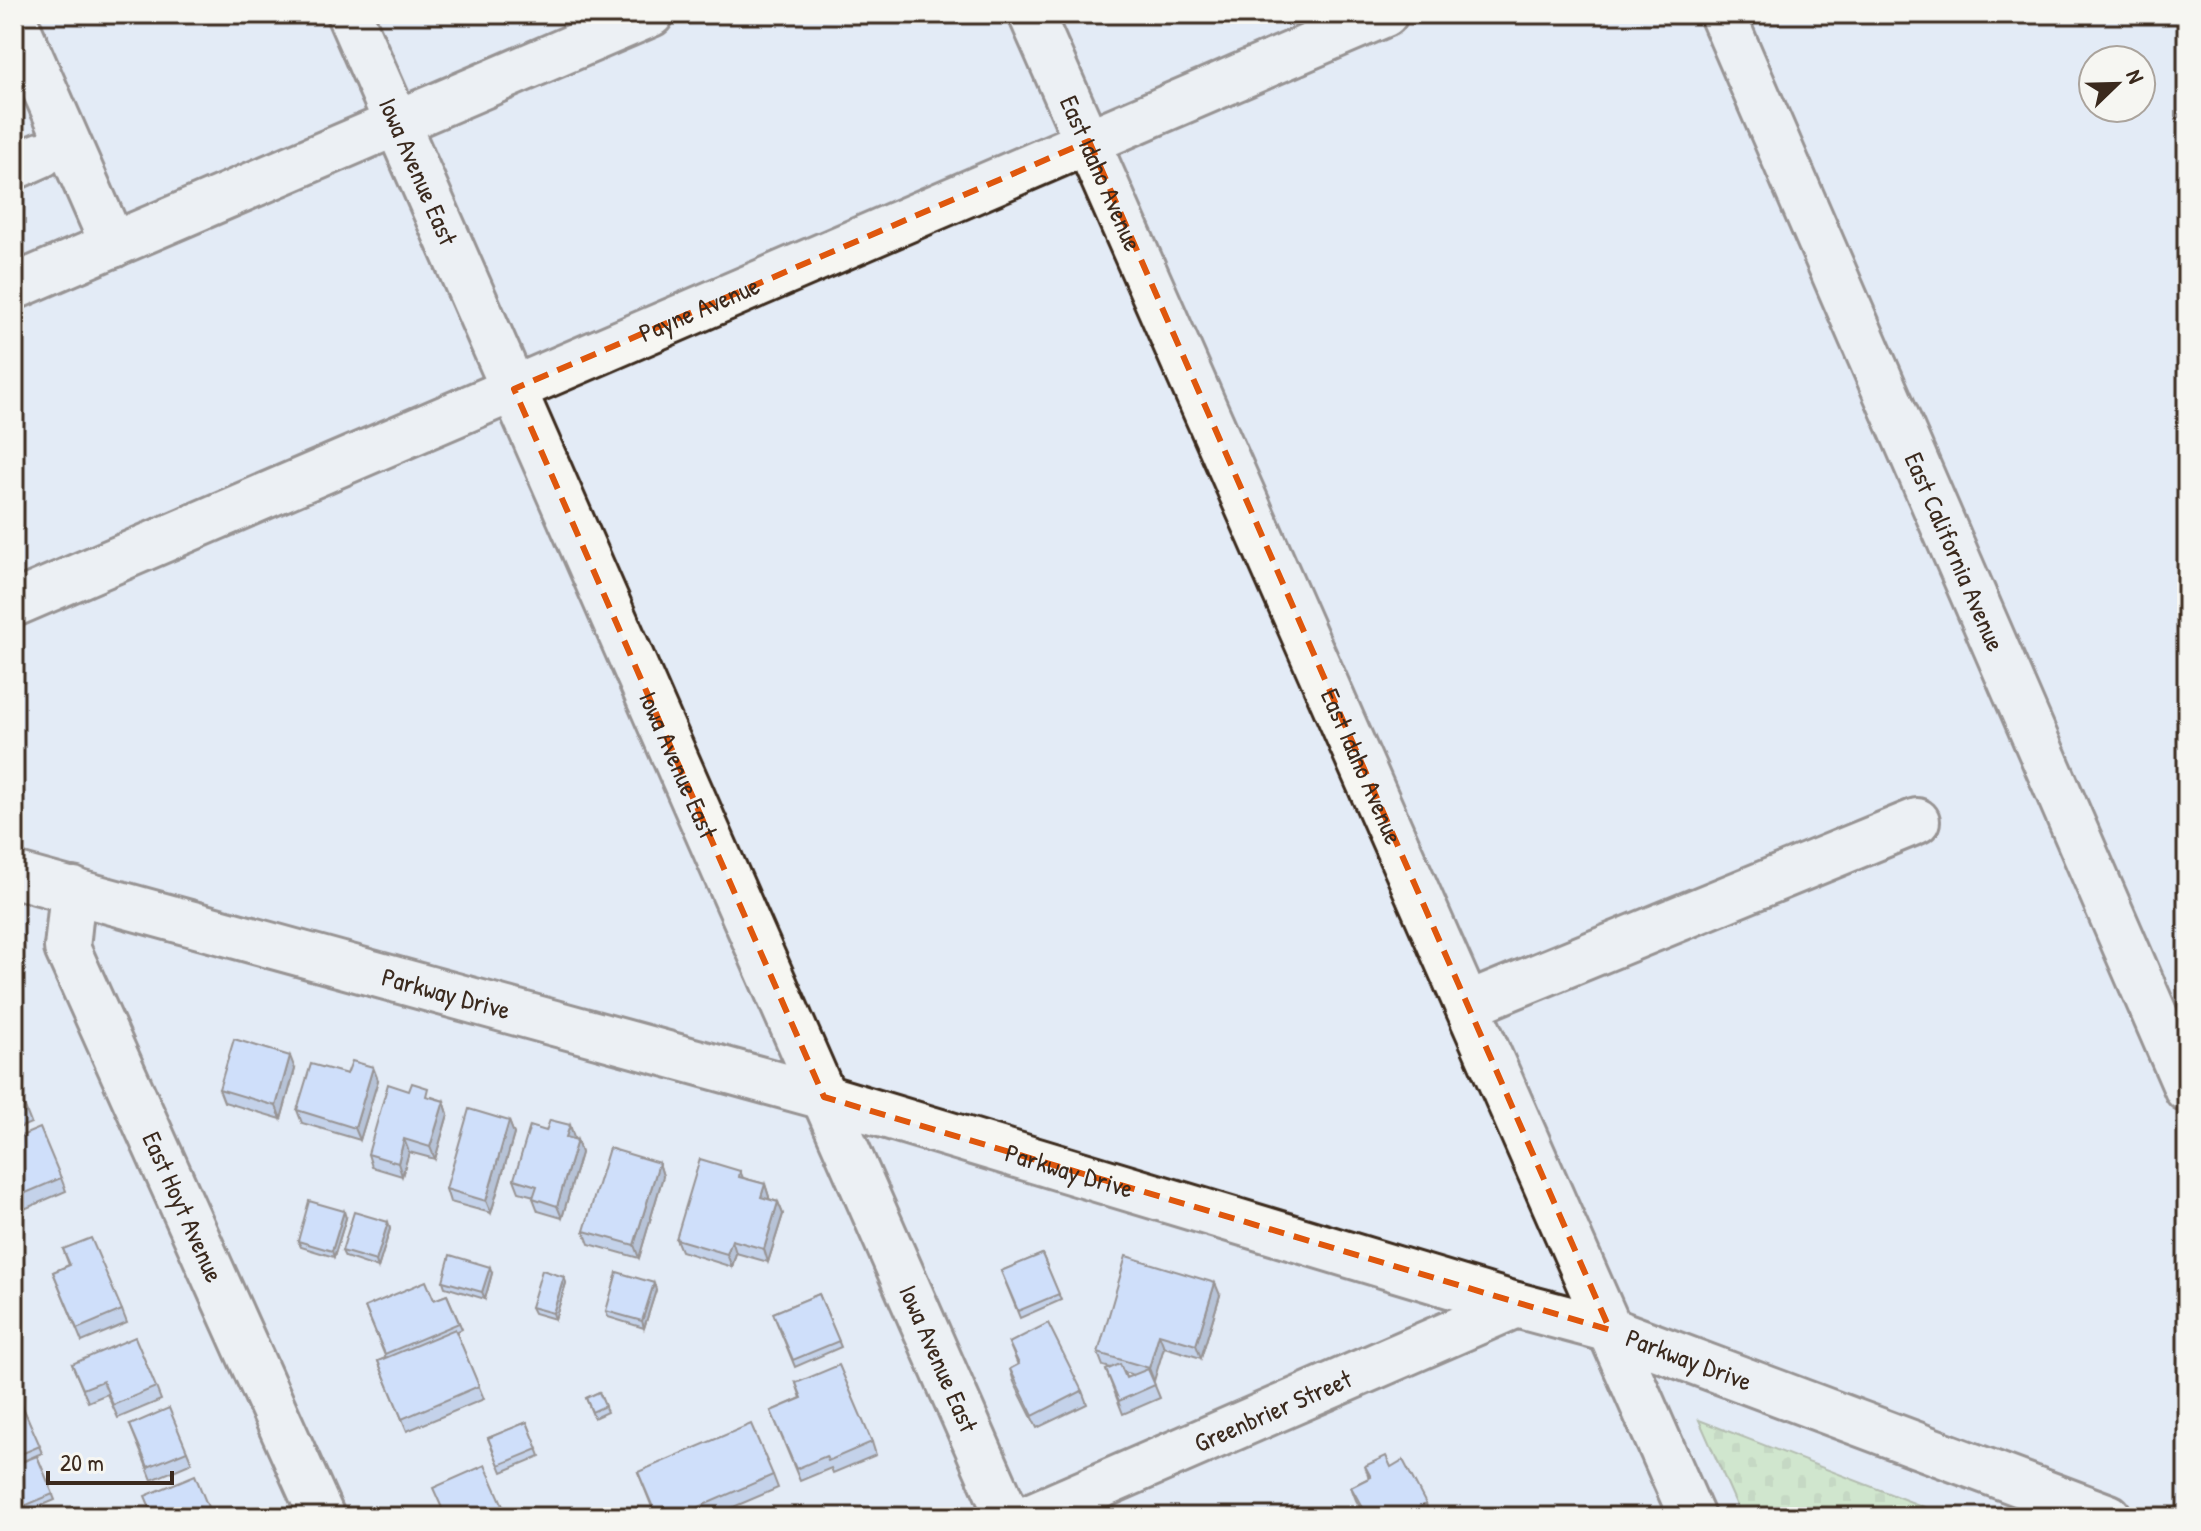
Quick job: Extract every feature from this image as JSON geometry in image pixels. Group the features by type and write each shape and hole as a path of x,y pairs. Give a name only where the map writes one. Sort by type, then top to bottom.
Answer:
{"street":[{"name":"Iowa Avenue East","path":"349,14 1008,1517"},
{"path":"14,287 651,14"},
{"name":"East Idaho Avenue","path":"1031,14 1692,1517"},
{"name":"Payne Avenue","path":"14,604 1385,14"},
{"name":"East California Avenue","path":"1722,14 2187,1089"},
{"path":"14,19 113,245"},
{"path":"1468,1005 1917,821"},
{"name":"Parkway Drive","path":"14,875 824,1097 1516,1305 1610,1330 2109,1517"},
{"name":"East Hoyt Avenue","path":"73,890 67,948 322,1517"},
{"name":"Greenbrier Street","path":"1029,1517 1516,1305"}],"highlighted area":[{"path":"1089,141 1610,1330 824,1097 514,389"}],"green space":[{"path":"1699,1420 1950,1517 1742,1517"}],"building":[{"path":"234,1039 290,1056 276,1106 219,1089"},
{"path":"352,1061 373,1067 355,1128 297,1110 311,1064 347,1074"},
{"path":"14,1081 26,1111 14,1116"},
{"path":"412,1083 428,1088 426,1096 444,1101 430,1147 404,1139 398,1163 368,1154 388,1084 409,1091"},
{"path":"469,1109 509,1121 486,1201 446,1189"},
{"path":"550,1120 570,1125 566,1137 577,1140 557,1206 533,1198 537,1186 514,1179 530,1126 546,1131"},
{"path":"40,1128 61,1178 14,1198 14,1139"},
{"path":"609,1148 659,1163 634,1245 584,1231"},
{"path":"700,1159 740,1171 739,1177 765,1184 761,1197 778,1202 764,1249 732,1240 727,1254 676,1239"},
{"path":"309,1201 344,1211 332,1251 298,1241"},
{"path":"354,1212 388,1222 376,1261 342,1251"},
{"path":"91,1238 122,1310 77,1329 53,1272 70,1265 63,1249"},
{"path":"1042,1254 1059,1294 1018,1311 1001,1271"},
{"path":"450,1255 490,1267 482,1292 443,1281"},
{"path":"1126,1256 1215,1283 1196,1345 1159,1334 1149,1368 1098,1353"},
{"path":"542,1270 564,1277 553,1313 531,1307"},
{"path":"617,1272 654,1283 642,1321 606,1311"},
{"path":"426,1281 434,1300 447,1295 459,1323 385,1354 365,1307"},
{"path":"819,1294 839,1341 793,1360 773,1313"},
{"path":"1048,1323 1082,1391 1033,1416 1010,1369 1019,1364 1009,1343"},
{"path":"455,1329 479,1386 402,1419 378,1361"},
{"path":"135,1337 156,1387 113,1405 103,1381 83,1389 72,1364"},
{"path":"1120,1364 1126,1378 1148,1369 1155,1385 1119,1401 1106,1370"},
{"path":"839,1365 872,1442 828,1461 826,1456 796,1469 771,1411 802,1398 796,1383"},
{"path":"599,1392 605,1406 592,1412 586,1398"},
{"path":"21,1403 40,1446 14,1457 14,1406"},
{"path":"169,1408 187,1451 148,1467 130,1425"},
{"path":"527,1422 538,1449 499,1465 488,1438"},
{"path":"751,1424 773,1475 692,1510 695,1517 657,1517 638,1472"},
{"path":"37,1456 53,1494 17,1509 14,1502 14,1465"},
{"path":"1386,1456 1391,1467 1403,1460 1426,1504 1400,1517 1359,1517 1366,1514 1351,1487 1371,1477 1365,1466"},
{"path":"485,1465 508,1517 446,1517 433,1488"},
{"path":"195,1475 212,1517 154,1517 145,1496"},
{"path":"625,1512 627,1517 613,1517 613,1516"}]}
